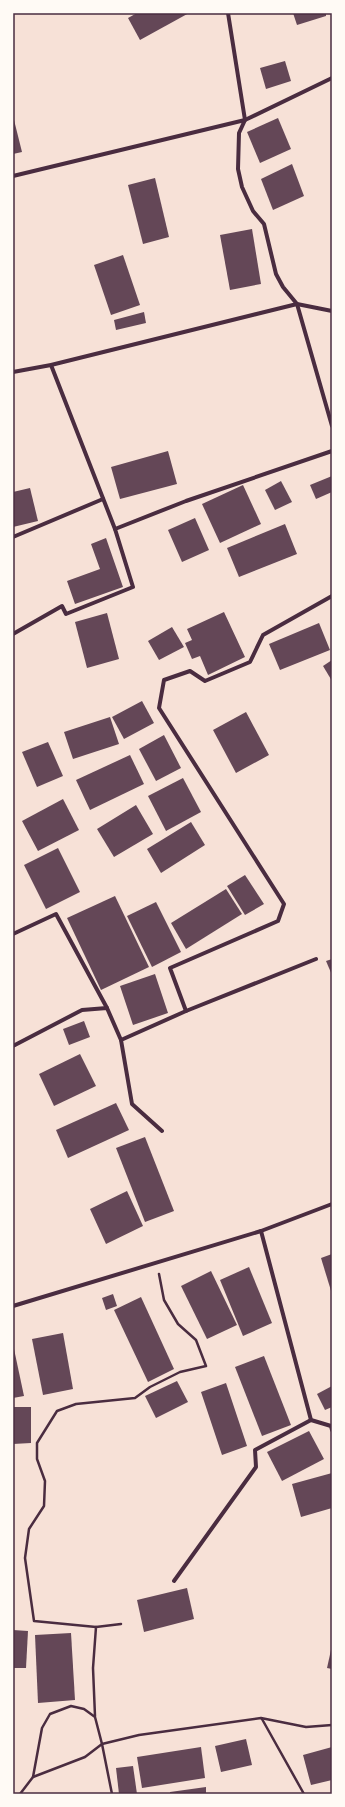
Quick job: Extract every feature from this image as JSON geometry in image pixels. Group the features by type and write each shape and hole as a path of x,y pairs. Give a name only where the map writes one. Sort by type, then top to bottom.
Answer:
{"street":[{"path":"228,13 245,120 239,133 238,169 242,187 253,211 264,224 276,274 283,287 297,304 332,426"},
{"path":"13,176 245,120 332,78"},
{"path":"13,372 51,365 297,304 332,311"},
{"path":"13,634 62,606 66,614 133,587 115,529 51,365"},
{"path":"115,529 186,501 332,451"},
{"path":"13,537 103,499"},
{"path":"186,1011 170,968 278,920 284,904 159,708 164,680 190,671 205,682 250,662 263,635 332,596"},
{"path":"13,934 56,914 107,1008 121,1040 132,1104 162,1131"},
{"path":"121,1040 186,1011 316,959"},
{"path":"13,1046 82,1010 107,1008"},
{"path":"13,1306 261,1231 332,1204"},
{"path":"261,1231 310,1420"},
{"path":"174,1581 256,1467 255,1450 310,1420 331,1426 332,1430"}],"path":[{"path":"121,1624 96,1627 34,1621 25,1558 29,1530 44,1506 45,1480 37,1460 37,1443 57,1411 76,1404 135,1398 150,1387 180,1372 206,1366 196,1340 178,1324 164,1300 157,1262"},
{"path":"96,1627 93,1668 95,1717 112,1794"},
{"path":"20,1794 33,1777 42,1728 50,1714 70,1706 84,1709 95,1717"},
{"path":"33,1777 85,1757 102,1744 139,1735 261,1718 306,1727 332,1725"},
{"path":"261,1718 304,1794"}],"building":[{"path":"137,13 189,13 140,40 128,18"},
{"path":"293,13 326,13 326,16 297,25"},
{"path":"285,61 291,81 266,89 260,68"},
{"path":"13,116 22,152 13,154"},
{"path":"278,118 291,149 260,163 247,132"},
{"path":"292,164 304,196 273,210 261,179"},
{"path":"155,178 169,237 143,244 128,185"},
{"path":"252,229 261,284 230,290 220,235"},
{"path":"123,255 140,305 111,315 94,265"},
{"path":"144,312 146,323 116,330 114,320"},
{"path":"168,451 177,484 120,499 111,467"},
{"path":"332,476 332,492 316,499 310,485"},
{"path":"281,481 292,502 275,510 265,490"},
{"path":"243,485 261,524 220,543 202,504"},
{"path":"30,488 38,521 13,527 13,492"},
{"path":"195,518 209,550 182,562 168,530"},
{"path":"285,524 297,554 239,577 227,548"},
{"path":"106,538 123,587 75,604 67,581 100,569 91,544"},
{"path":"224,612 245,657 208,675 200,656 192,659 185,643 192,640 187,629"},
{"path":"107,613 119,659 87,668 75,622"},
{"path":"319,623 330,650 280,670 269,644"},
{"path":"172,627 184,647 159,660 148,641"},
{"path":"332,660 332,681 323,666"},
{"path":"142,701 154,723 124,739 112,717"},
{"path":"246,712 269,755 236,773 213,730"},
{"path":"110,717 119,744 73,759 64,732"},
{"path":"164,735 181,768 156,781 139,749"},
{"path":"48,742 63,776 37,787 22,752"},
{"path":"130,755 144,784 90,810 76,780"},
{"path":"183,778 201,812 166,831 148,796"},
{"path":"63,799 79,830 38,851 22,821"},
{"path":"136,805 153,834 114,857 97,829"},
{"path":"191,822 205,845 161,873 147,849"},
{"path":"58,848 80,892 46,909 24,865"},
{"path":"245,875 264,904 245,915 227,886"},
{"path":"226,889 242,914 186,949 171,923"},
{"path":"115,896 149,967 101,990 67,918"},
{"path":"156,902 181,952 152,967 127,916"},
{"path":"332,959 332,975 326,961"},
{"path":"155,974 168,1013 133,1025 120,986"},
{"path":"84,1021 90,1037 69,1045 63,1029"},
{"path":"80,1054 96,1086 54,1106 39,1074"},
{"path":"116,1103 129,1130 68,1158 56,1130"},
{"path":"145,1137 174,1211 145,1222 116,1148"},
{"path":"127,1191 143,1226 106,1244 90,1209"},
{"path":"332,1254 332,1294 321,1258"},
{"path":"249,1267 272,1323 243,1336 220,1280"},
{"path":"211,1271 237,1325 207,1339 181,1286"},
{"path":"113,1294 117,1306 106,1310 102,1298"},
{"path":"141,1297 174,1369 148,1382 114,1310"},
{"path":"63,1333 73,1389 43,1395 32,1339"},
{"path":"14,1349 24,1396 13,1398 13,1350"},
{"path":"264,1356 291,1425 262,1436 235,1367"},
{"path":"177,1381 188,1402 156,1418 145,1396"},
{"path":"226,1383 247,1446 222,1455 201,1392"},
{"path":"332,1386 332,1407 325,1410 317,1394"},
{"path":"13,1407 31,1407 31,1443 13,1444"},
{"path":"309,1431 324,1459 282,1481 267,1452"},
{"path":"332,1473 332,1508 301,1517 292,1484"},
{"path":"187,1588 194,1619 144,1632 137,1600"},
{"path":"13,1630 28,1631 26,1668 13,1668"},
{"path":"71,1633 75,1700 38,1703 35,1635"},
{"path":"332,1650 332,1669 327,1668"},
{"path":"246,1739 252,1765 221,1772 215,1746"},
{"path":"201,1747 205,1778 142,1788 137,1757"},
{"path":"332,1747 332,1780 311,1785 303,1755"},
{"path":"133,1766 137,1794 119,1794 116,1768"},
{"path":"206,1787 206,1794 170,1794 170,1792"}]}
